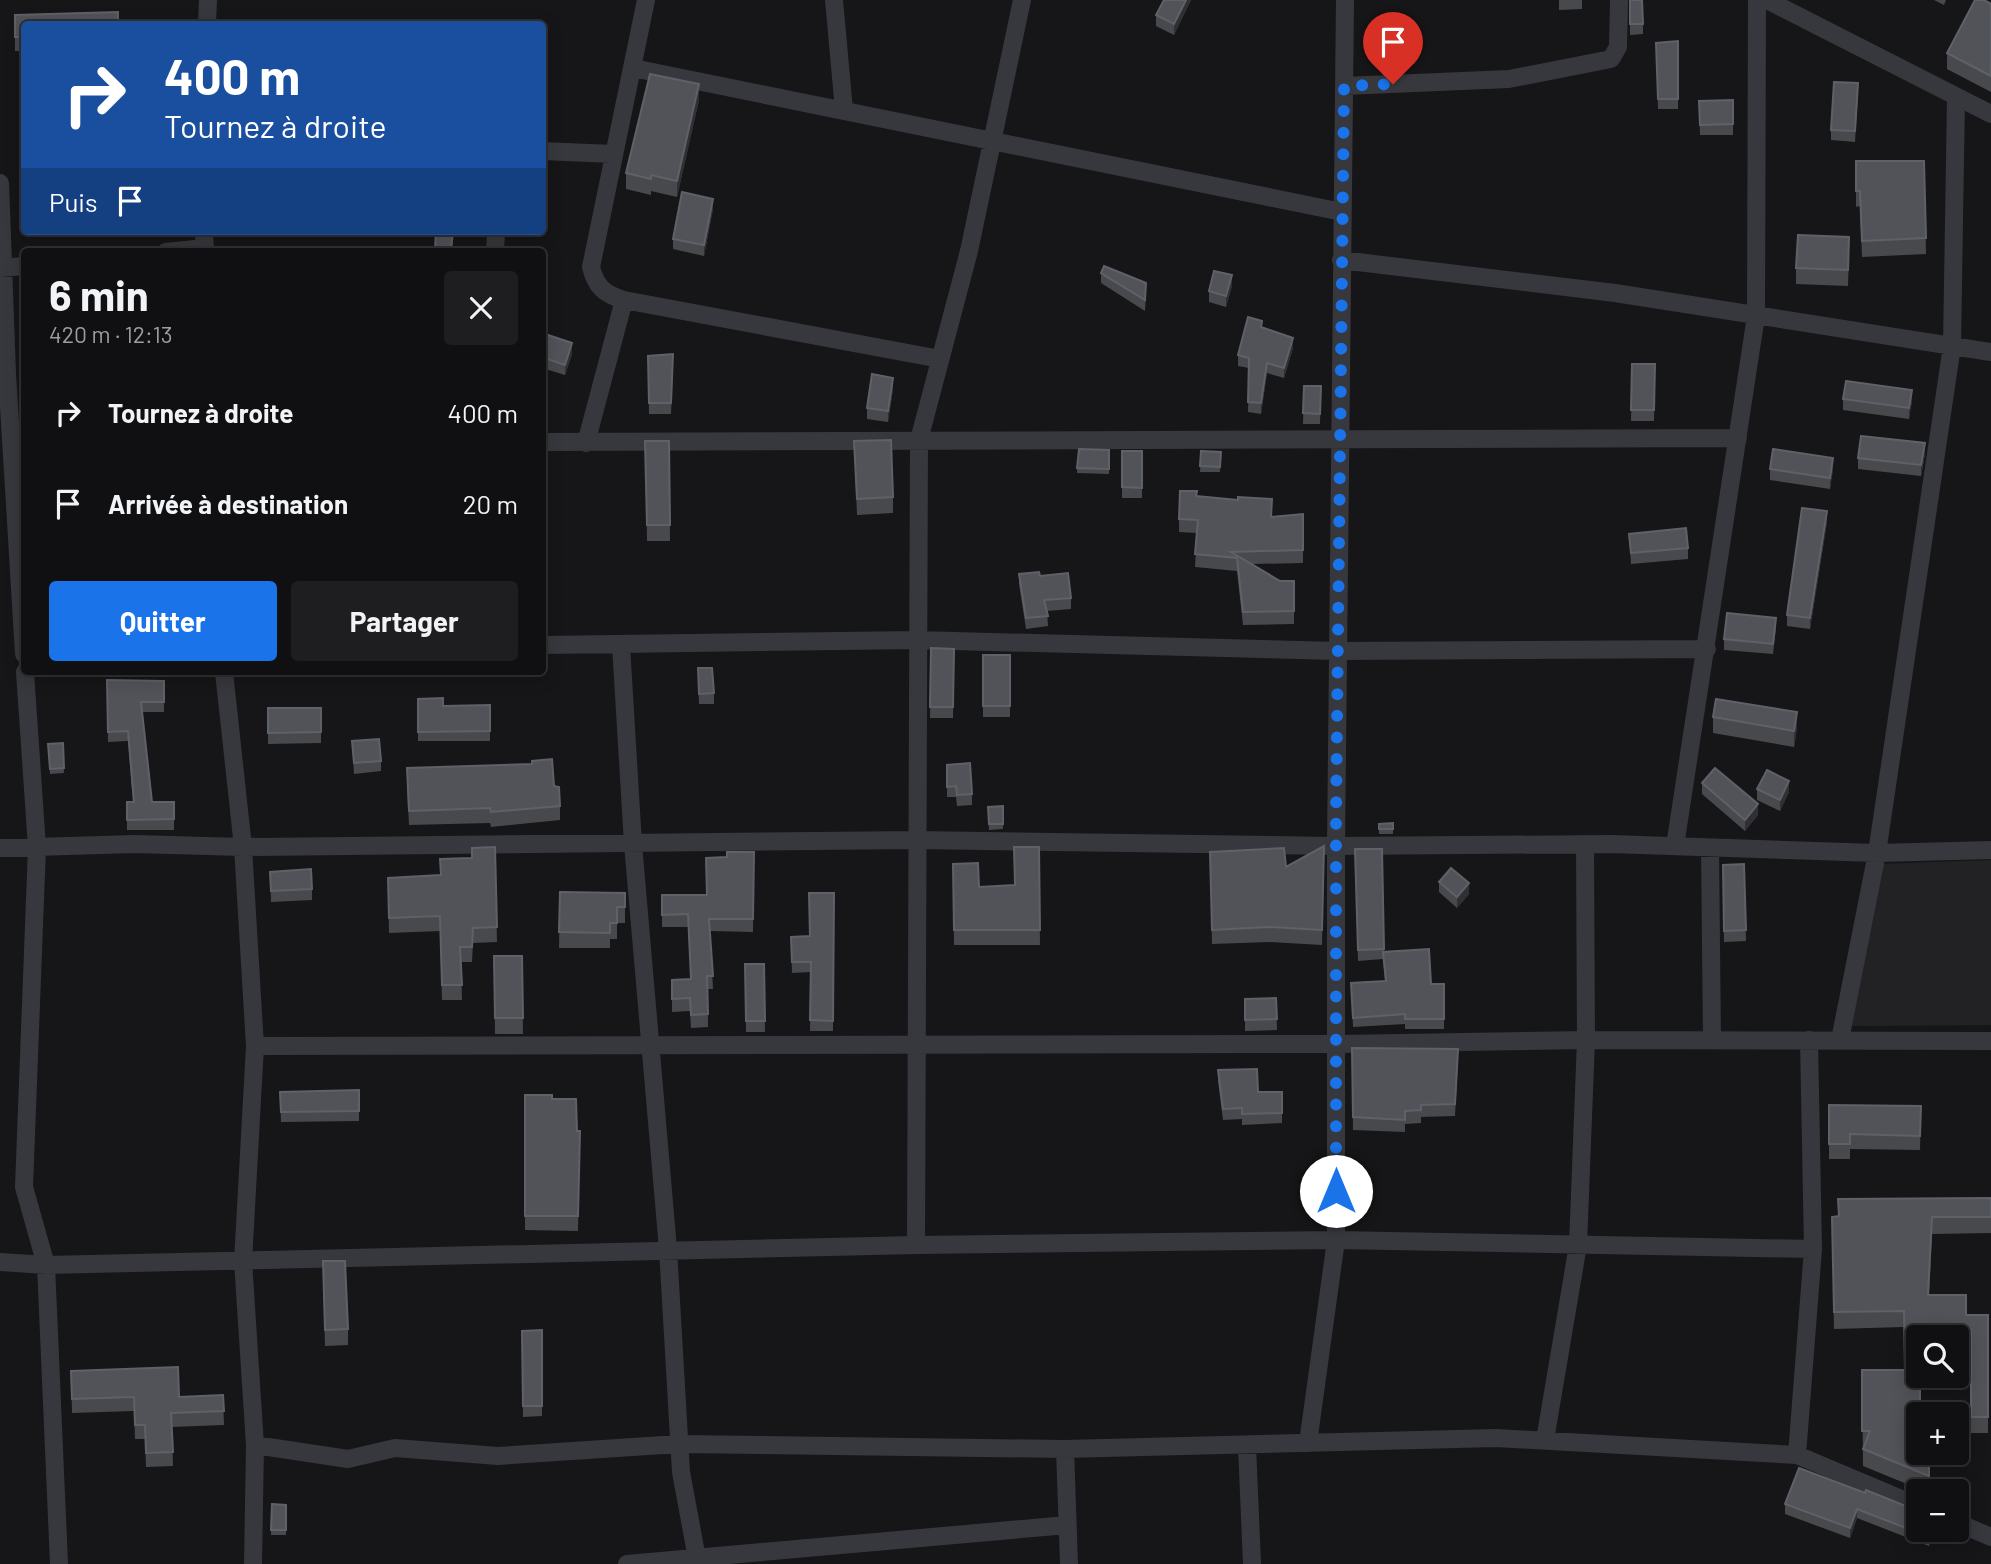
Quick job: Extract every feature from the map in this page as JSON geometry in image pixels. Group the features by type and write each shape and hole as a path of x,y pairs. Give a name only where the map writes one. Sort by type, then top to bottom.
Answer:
{"street":[{"path":"207,21 208,0"},
{"path":"646,0 591,267 595,284 608,295 624,300 940,359"},
{"path":"834,0 844,110"},
{"path":"916,1245 919,440 969,251 1023,0"},
{"path":"1308,1443 1336,1240 1337,651 1345,0"},
{"path":"1344,86 1509,79 1611,59 1618,47 1619,0"},
{"path":"1675,846 1756,316 1757,0"},
{"path":"1766,0 1991,114"},
{"path":"633,68 1342,212"},
{"path":"1840,1040 1877,853 1952,346 1956,97"},
{"path":"546,151 613,154"},
{"path":"0,183 2,268 21,604"},
{"path":"186,248 205,244"},
{"path":"1341,260 1615,293 1991,352"},
{"path":"2,268 21,266"},
{"path":"586,443 624,300"},
{"path":"546,443 1738,438"},
{"path":"546,645 917,640 1337,651 1707,649"},
{"path":"621,645 633,844 668,1249 678,1444 685,1502 697,1560"},
{"path":"25,675 37,847 24,1187 46,1265 60,1564"},
{"path":"224,675 243,848 255,1045 243,1261 255,1445 253,1564"},
{"path":"0,848 135,844 243,848 916,840 1336,846 1585,844 1877,853 1991,850"},
{"path":"1545,1440 1578,1245 1587,1040 1585,844"},
{"path":"1710,848 1712,1040"},
{"path":"1797,1455 1813,1249 1809,1040"},
{"path":"255,1045 1991,1041"},
{"path":"0,1262 46,1265 668,1249 1336,1240 1813,1249"},
{"path":"255,1445 348,1460 395,1448 498,1456 678,1444 1065,1449 1545,1440 1797,1455 1906,1501"},
{"path":"1247,1446 1252,1564"},
{"path":"1065,1449 1069,1564"},
{"path":"627,1564 697,1560 1067,1525"},
{"path":"1969,1528 1991,1537"}],"shaded area":[{"path":"1991,860 1991,1025 1849,1026 1881,864"}],"building":[{"path":"1164,0 1186,0 1174,24 1156,15"},
{"path":"1630,0 1642,0 1643,24 1630,24"},
{"path":"1975,0 1984,0 1991,4 1991,76 1947,53"},
{"path":"118,12 118,21 21,21 21,37 15,37 15,15"},
{"path":"1678,41 1678,99 1658,99 1656,43"},
{"path":"650,74 699,84 677,181 626,173"},
{"path":"1834,82 1858,83 1855,131 1831,130"},
{"path":"1733,100 1733,124 1700,125 1699,101"},
{"path":"1856,161 1924,161 1926,238 1862,241 1860,191 1856,191"},
{"path":"682,192 713,199 704,245 673,239"},
{"path":"436,235 453,235 451,248 435,248"},
{"path":"1798,235 1849,237 1848,270 1796,268"},
{"path":"1104,266 1146,283 1145,300 1101,273"},
{"path":"1214,271 1232,275 1226,296 1209,291"},
{"path":"1248,317 1262,321 1261,327 1293,338 1284,368 1267,363 1261,403 1248,402 1249,358 1238,355"},
{"path":"546,334 572,343 565,365 546,358"},
{"path":"673,354 671,403 649,403 648,356"},
{"path":"1632,364 1655,364 1654,410 1631,410"},
{"path":"872,374 893,378 888,411 867,408"},
{"path":"1846,381 1912,390 1909,408 1843,399"},
{"path":"1304,386 1321,386 1320,414 1303,413"},
{"path":"1861,436 1925,443 1921,465 1858,458"},
{"path":"891,440 893,497 857,499 854,441"},
{"path":"645,441 669,441 670,525 647,525"},
{"path":"1079,449 1109,450 1109,469 1077,468"},
{"path":"1773,449 1833,458 1830,478 1770,469"},
{"path":"1122,451 1142,451 1142,488 1122,487"},
{"path":"1201,451 1221,452 1220,467 1200,466"},
{"path":"1180,491 1197,491 1196,496 1238,500 1238,497 1272,499 1271,517 1303,514 1303,550 1231,552 1280,581 1294,581 1294,611 1243,612 1237,558 1195,554 1198,520 1179,519"},
{"path":"1802,508 1827,511 1810,618 1787,615"},
{"path":"1686,528 1688,548 1631,553 1629,534"},
{"path":"1039,572 1040,576 1068,573 1071,598 1044,600 1048,616 1026,618 1019,574"},
{"path":"1727,613 1776,618 1773,644 1724,639"},
{"path":"931,648 954,649 953,707 930,707"},
{"path":"983,655 1010,655 1010,706 983,706"},
{"path":"698,668 712,668 714,693 699,694"},
{"path":"107,680 164,681 164,702 141,702 152,802 174,802 174,819 127,820 127,802 134,802 128,731 108,732"},
{"path":"443,698 443,706 490,705 490,731 418,732 418,699"},
{"path":"1716,699 1797,712 1794,731 1713,717"},
{"path":"268,708 321,708 321,732 268,733"},
{"path":"379,739 381,761 354,763 352,741"},
{"path":"63,743 64,768 50,769 48,744"},
{"path":"552,759 554,786 559,787 560,806 491,812 490,808 409,811 407,768 532,764 532,761"},
{"path":"970,763 972,794 957,795 956,786 947,787 947,765"},
{"path":"1715,768 1758,804 1745,820 1702,783"},
{"path":"1767,770 1789,781 1780,800 1757,789"},
{"path":"1003,806 1003,824 989,824 988,807"},
{"path":"1393,823 1393,829 1379,829 1379,824"},
{"path":"1324,846 1322,930 1269,927 1212,930 1210,852 1284,848 1286,867"},
{"path":"495,847 497,927 473,928 472,947 460,947 462,985 442,985 440,916 389,918 388,878 441,875 440,859 472,858 472,848"},
{"path":"1014,847 1039,847 1040,930 954,930 953,864 978,863 979,887 1015,885"},
{"path":"1355,849 1382,849 1384,949 1358,950"},
{"path":"727,852 754,852 753,919 709,919 713,976 707,976 708,1014 691,1015 690,998 672,999 672,980 691,979 688,914 662,915 662,895 707,895 706,858 727,857"},
{"path":"1744,864 1746,930 1724,931 1723,865"},
{"path":"1451,868 1469,883 1457,897 1439,882"},
{"path":"311,869 312,889 271,891 270,872"},
{"path":"560,892 625,893 625,907 617,907 617,923 610,923 610,933 559,932"},
{"path":"809,893 834,893 833,1021 810,1020 811,962 792,962 791,937 810,936"},
{"path":"1429,949 1431,984 1444,984 1444,1019 1405,1019 1405,1014 1353,1018 1351,983 1386,981 1383,952"},
{"path":"494,956 522,956 523,1018 495,1018"},
{"path":"745,964 764,964 765,1021 746,1021"},
{"path":"1276,998 1277,1019 1245,1020 1245,999"},
{"path":"1352,1048 1458,1049 1455,1104 1421,1105 1421,1110 1405,1111 1405,1120 1353,1117"},
{"path":"1257,1069 1258,1092 1282,1092 1282,1113 1242,1114 1242,1108 1223,1109 1218,1070"},
{"path":"359,1090 359,1111 281,1112 280,1092"},
{"path":"525,1095 552,1095 552,1099 576,1099 577,1131 580,1131 578,1216 525,1216"},
{"path":"1829,1105 1921,1106 1920,1136 1850,1134 1850,1144 1829,1144"},
{"path":"1991,1198 1991,1217 1932,1217 1928,1295 1966,1295 1966,1315 1988,1315 1988,1417 1971,1417 1969,1325 1906,1325 1906,1388 1920,1388 1920,1402 1906,1402 1906,1465 1929,1465 1929,1476 1863,1449 1870,1431 1862,1431 1862,1370 1905,1370 1904,1311 1834,1312 1832,1217 1839,1216 1838,1199"},
{"path":"323,1261 345,1261 348,1329 325,1330"},
{"path":"542,1330 542,1406 523,1406 522,1331"},
{"path":"178,1367 179,1397 223,1395 224,1411 171,1413 173,1452 146,1453 145,1425 135,1425 134,1397 72,1399 71,1371"},
{"path":"1799,1468 1906,1506 1906,1528 1857,1509 1850,1528 1785,1504"},
{"path":"272,1504 286,1505 286,1530 271,1530"}],"route":[{"path":"1336,1191 1336,818 1344,86 1393,84"}]}
